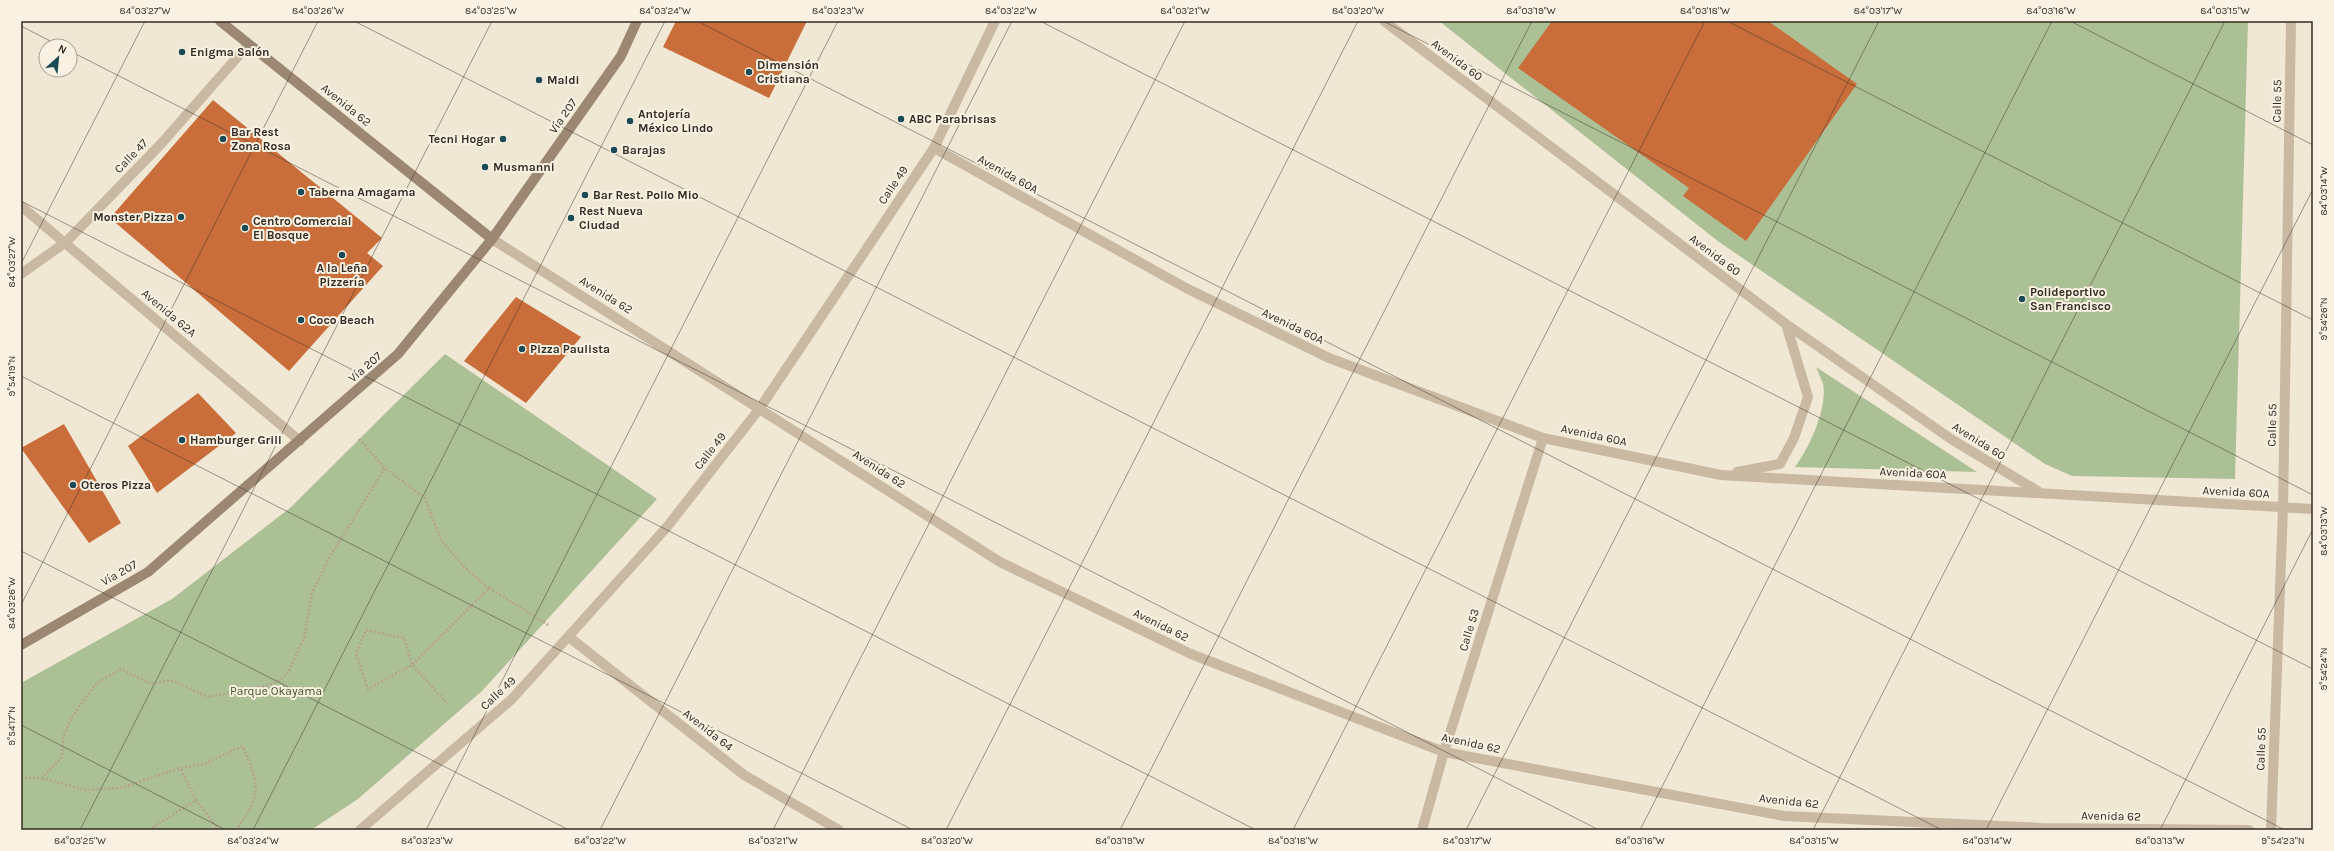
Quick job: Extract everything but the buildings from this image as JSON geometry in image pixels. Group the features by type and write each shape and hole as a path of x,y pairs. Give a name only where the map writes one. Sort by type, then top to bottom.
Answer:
{"main road":[{"name":"Avenida 62","path":"220,21 248,45 492,239"},
{"name":"Vía 207","path":"21,645 148,572 398,354 492,239 621,56 637,21"}],"street":[{"name":"Calle 49","path":"360,830 512,699 667,527 760,408 934,148 995,21"},
{"name":"Avenida 60","path":"1384,21 1786,324 1951,439 2042,494"},
{"name":"Calle 55","path":"2271,830 2283,508 2291,21"},
{"name":"Calle 47","path":"21,274 66,242 160,145 248,45"},
{"name":"Avenida 60A","path":"934,148 1186,288 1329,358 1543,438 1721,475 2313,509"},
{"name":"Avenida 62A","path":"21,206 66,242 300,441"},
{"name":"Avenida 62","path":"492,239 1000,562 1191,654 1444,752 1784,816 2042,828 2249,830"},
{"path":"1721,475 1780,464 1794,438 1808,397 1786,324"},
{"name":"Calle 53","path":"1422,830 1444,752 1543,438"},
{"name":"Avenida 64","path":"569,637 744,775 839,830"}],"path":[{"path":"359,439 384,468 425,498 441,540 465,568 489,588 569,637"},
{"path":"42,778 62,757 63,737 73,715 96,684 121,669 151,684 171,680 208,697 270,685 287,676 304,638 312,593 329,558 384,468"},
{"path":"446,702 412,665 404,638 366,630 356,654 368,689 412,665 489,588"},
{"path":"21,778 42,778 85,790 121,788 180,768 204,764 243,746 257,781 252,808 236,830"},
{"path":"180,768 196,800 219,830"},
{"path":"149,830 196,800"}],"green space":[{"name":"Polideportivo San Francisco","path":"1439,21 2248,21 2235,479 2072,476 2045,464 1719,242"},
{"name":"Parque Okayama","path":"445,354 657,499 482,691 358,799 311,830 21,830 21,683 172,599 290,508"},
{"path":"1816,367 1977,472 1795,467 1811,439 1823,404 1823,384"}],"place":[{"name":"Enigma Salón","path":"182,52"},
{"name":"Dimensión Cristiana","path":"749,72"},
{"name":"Maldi","path":"539,80"},
{"name":"ABC Parabrisas","path":"901,119"},
{"name":"Antojería México Lindo","path":"630,121"},
{"name":"Bar Rest Zona Rosa","path":"223,139"},
{"name":"Tecni Hogar","path":"503,139"},
{"name":"Barajas","path":"614,150"},
{"name":"Musmanni","path":"485,167"},
{"name":"Taberna Amagama","path":"301,192"},
{"name":"Bar Rest. Pollo Mio","path":"585,195"},
{"name":"Monster Pizza","path":"181,217"},
{"name":"Rest Nueva Ciudad","path":"571,218"},
{"name":"Centro Comercial El Bosque","path":"245,228"},
{"name":"A la Leña Pizzería","path":"342,255"},
{"name":"Polideportivo San Francisco","path":"2022,299"},
{"name":"Coco Beach","path":"301,320"},
{"name":"Pizza Paulista","path":"522,349"},
{"name":"Hamburger Grill","path":"182,440"},
{"name":"Oteros Pizza","path":"73,485"}]}
